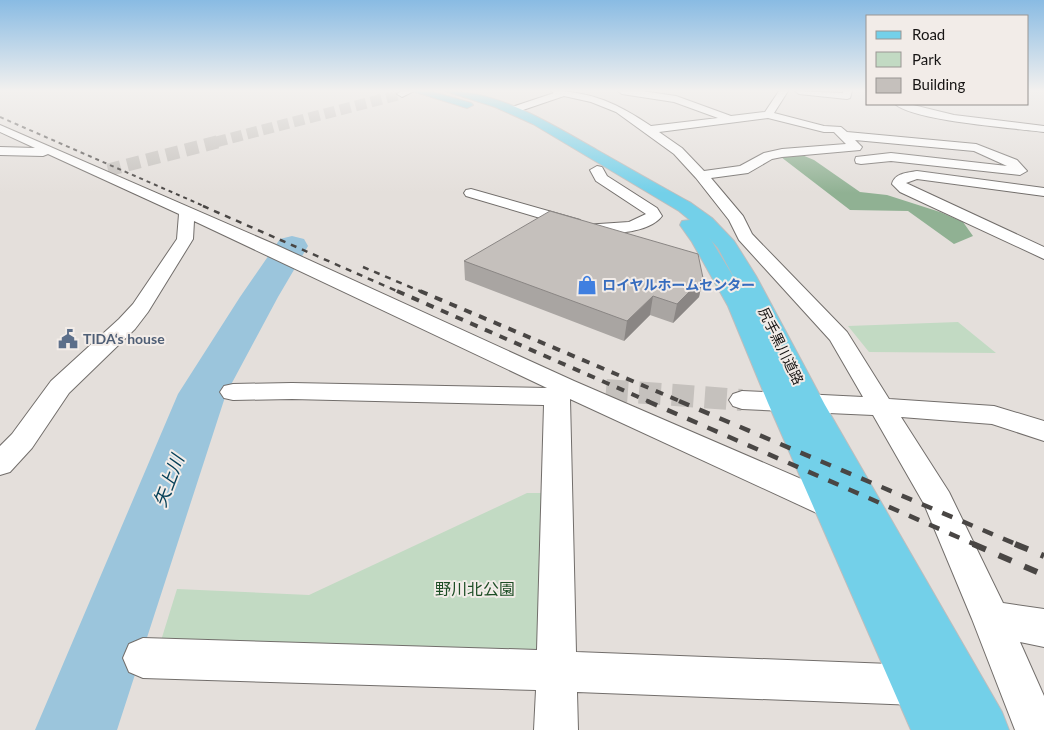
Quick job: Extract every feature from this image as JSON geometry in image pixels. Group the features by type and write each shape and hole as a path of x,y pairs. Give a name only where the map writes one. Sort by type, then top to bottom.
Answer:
{"main road":[{"name":"尻手黒川道路","path":"544,125 685,206 706,222 728,245 745,276 796,404 832,506 937,730"},
{"name":"尻手黒川道路","path":"542,143 630,186 678,216 692,228 705,262 740,306 984,730"}],"street":[{"path":"641,125 678,150 737,219 744,236 787,279 839,337 938,501 991,619 1037,730"},
{"path":"649,130 690,125"},
{"path":"701,175 743,170 768,156 782,152 856,147 837,129 824,129 807,125"},
{"path":"1018,125 1043,128"},
{"path":"0,128 104,172 456,335 561,392 832,506"},
{"path":"844,136 976,148 1012,163 1020,171 891,158 861,160"},
{"path":"0,151 54,152"},
{"path":"590,228 621,228 641,225 654,216 652,211 601,178 597,170"},
{"path":"1044,192 917,175 900,180 900,184 905,189 1044,254"},
{"path":"471,193 633,242"},
{"path":"0,464 22,442 60,387 127,324 140,308 185,240 187,212"},
{"path":"706,222 737,219"},
{"path":"233,392 561,392 606,390"},
{"path":"556,730 561,392"},
{"path":"742,400 956,411 994,415 1044,431"},
{"path":"991,619 1044,628"},
{"path":"143,658 916,685"}],"green space":[{"path":"802,155 814,160 860,192 887,195 940,212 963,222 973,236 954,244 908,211 850,210 781,157"},
{"path":"958,322 996,353 869,352 848,326"},
{"name":"野川北公園","path":"527,493 544,493 537,656 159,647 177,589 309,595"}],"building":[{"name":"ロイヤルホームセンター","path":"550,211 698,254 703,278 677,304 653,296 627,321 464,261"}],"waterway":[{"name":"矢上川","path":"76,730 202,394 259,297 292,246"}],"tunnel":[{"path":"216,142 282,125"},
{"path":"108,170 221,141"},
{"path":"606,390 742,400"}],"railway":[{"path":"18,125 206,207"},
{"path":"203,206 399,292"},
{"path":"363,267 422,292"},
{"path":"397,291 650,402"},
{"path":"420,291 682,402"},
{"path":"647,401 976,545"},
{"path":"679,401 1018,545"},
{"path":"973,544 1044,575"},
{"path":"1015,544 1044,556"}],"place":[{"name":"ロイヤルホームセンター","path":"587,285"},
{"name":"TIDA‘s house","path":"68,339"}]}
